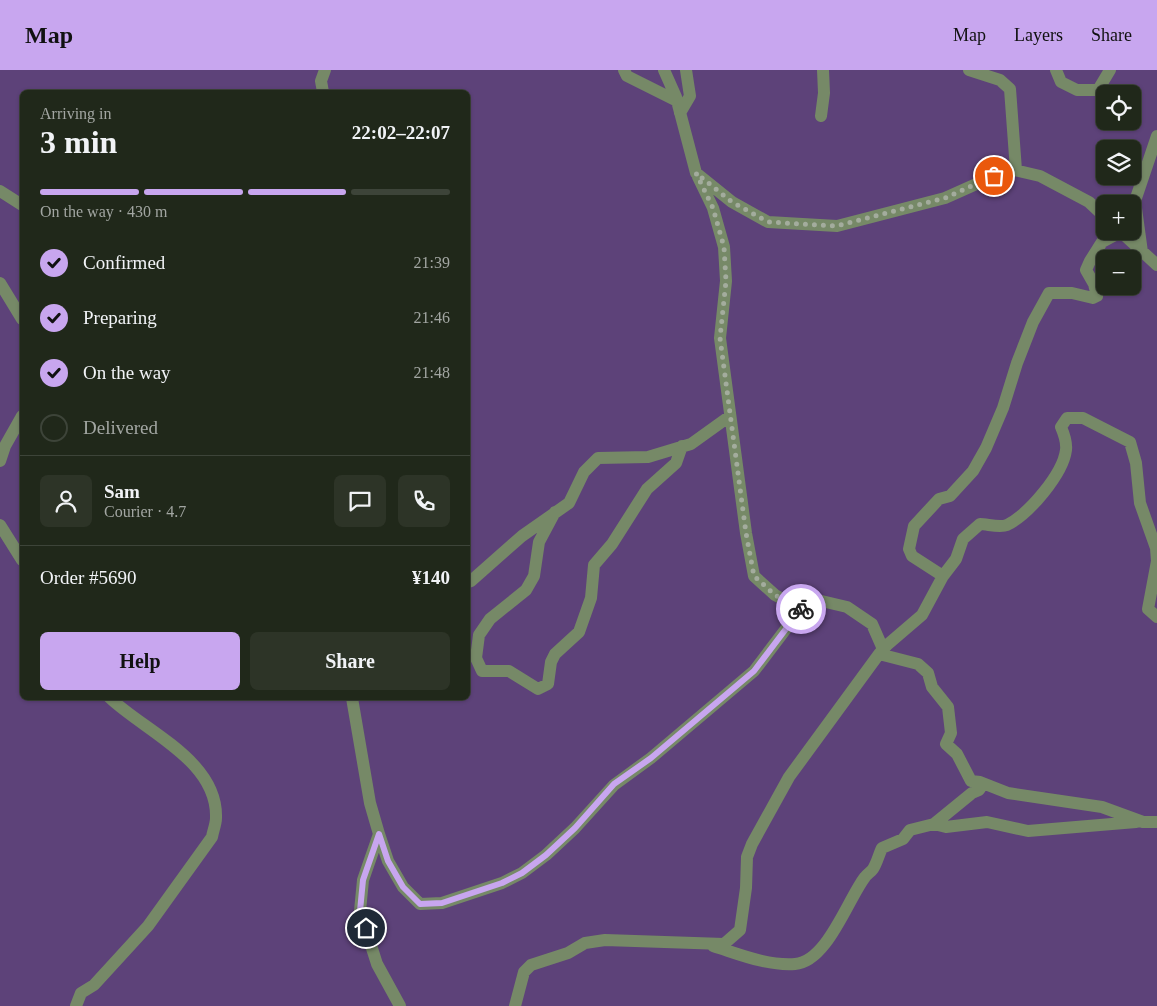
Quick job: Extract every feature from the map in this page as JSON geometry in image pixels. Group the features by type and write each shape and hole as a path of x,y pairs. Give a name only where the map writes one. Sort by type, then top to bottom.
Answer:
{"street":[{"path":"323,90 321,82 325,70"},
{"path":"624,70 627,76 678,107"},
{"path":"664,70 678,107 696,173 713,208 724,247 726,281 720,338 746,533 754,576 775,595 801,609"},
{"path":"678,107 690,96 686,70"},
{"path":"821,116 824,93 823,70"},
{"path":"969,70 1000,80 1010,89 1016,170"},
{"path":"1056,70 1061,82 1077,90 1098,90 1110,70"},
{"path":"1142,252 1135,201 1157,136"},
{"path":"696,173 732,202 768,222 836,226 945,198 1010,169 1040,176 1089,202 1096,209"},
{"path":"0,191 20,204"},
{"path":"943,576 912,556 909,549 914,526 939,499 950,496 973,471 1003,408 1017,363 1033,322 1049,293 1072,293 1093,298 1097,296 1094,284 1086,270 1102,242 1106,240"},
{"path":"1129,240 1157,265"},
{"path":"0,282 20,316"},
{"path":"470,581 522,536 568,503 584,472 598,458 648,458 691,444 730,416"},
{"path":"515,1006 524,972 530,965 568,953 586,943 605,940 724,944 740,930 746,888 747,857 752,844 789,777 881,652 922,615 943,576 956,559 963,539 980,524 1005,526 1026,511 1046,488 1059,468 1066,450 1065,437 1061,427 1066,418 1083,418 1130,442 1136,462 1140,503 1156,548 1157,561 1148,609 1157,617"},
{"path":"0,461 4,446 20,419"},
{"path":"555,512 539,542 534,576 526,590 490,619 479,635 476,658 482,671 509,670 538,689 548,684 551,662 555,654 579,632 591,598 594,565 612,544 647,489 676,463 682,446"},
{"path":"0,525 20,557"},
{"path":"352,700 370,803 388,861 403,887 420,904 442,903 502,883 522,873 546,855 575,828 614,784 651,758 754,671 801,609 813,599 847,607 872,624 881,652"},
{"path":"881,652 918,664 928,673 932,687 948,707 951,733 946,744 957,754 971,781 1008,793 1102,806 1143,822"},
{"path":"76,1006 81,994 94,985 148,926 212,837 216,820 214,798 209,784 198,768 183,754 124,712 112,700"},
{"path":"705,943 762,961 795,964 804,962 814,956 836,928 865,876 873,869 882,848 903,839 910,830 934,824 972,793 979,790 983,784"},
{"path":"934,824 946,827 987,822 1028,831 1109,823 1157,822"},
{"path":"379,834 363,880 360,911 378,964 400,1006"}],"shaded area":[{"path":"0,70 1157,70 1157,1006 0,1006"}],"way so far":[{"path":"801,609 775,595 754,576 746,533 720,338 726,281 724,247 713,208 696,173 732,202 768,222 836,226 945,198 994,176"}],"route":[{"path":"366,928 360,911 363,880 379,834 388,861 403,887 420,904 442,903 502,883 522,873 546,855 575,828 614,784 651,758 754,671 801,609"}]}
